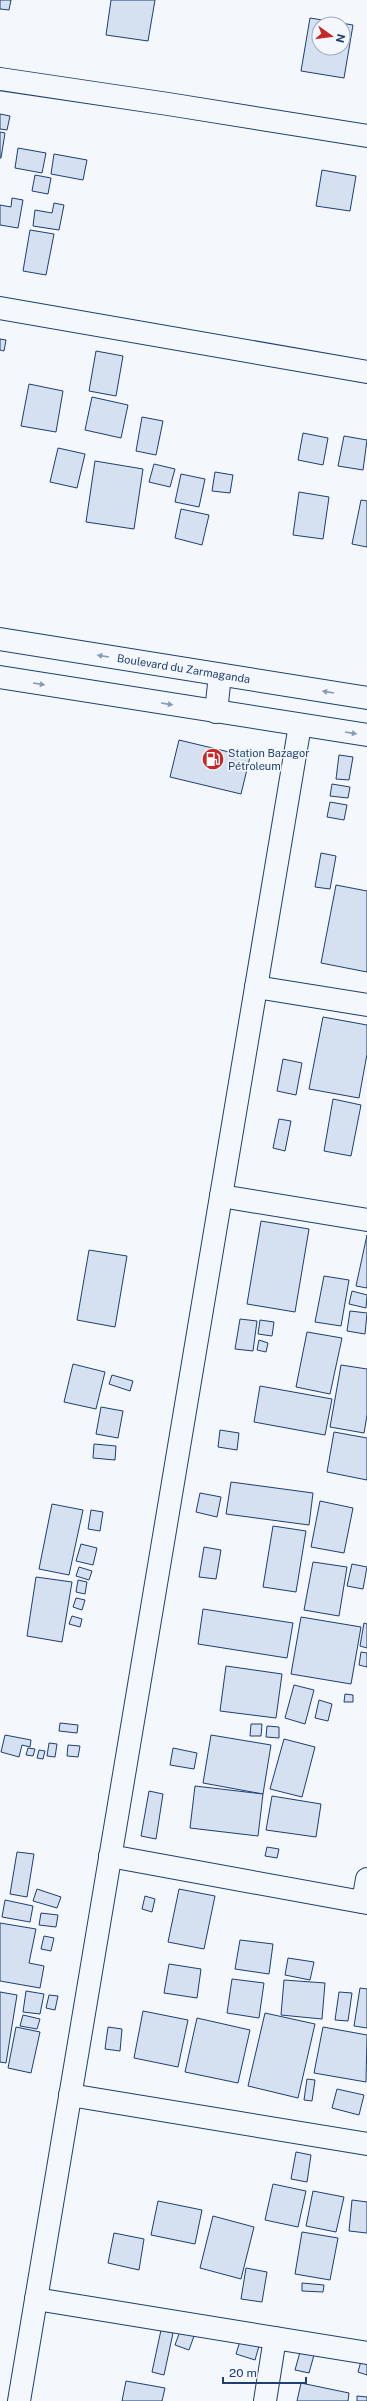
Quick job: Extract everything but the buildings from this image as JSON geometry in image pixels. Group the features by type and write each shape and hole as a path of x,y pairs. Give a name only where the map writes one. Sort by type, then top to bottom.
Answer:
{"street":[{"path":"0,79 367,136"},
{"path":"0,308 367,372"},
{"name":"Boulevard du Zarmaganda","path":"0,639 367,698"},
{"path":"216,712 220,675"},
{"path":"0,677 367,735"},
{"path":"19,2401 300,725"},
{"path":"256,987 367,1005"},
{"path":"221,1196 367,1220"},
{"path":"110,1856 365,1903 367,1879"},
{"path":"70,2095 367,2144"},
{"path":"36,2299 367,2353"},
{"path":"265,2401 275,2338"}],"place":[{"name":"Station Bazagor Pétroleum","path":"213,759"}]}
